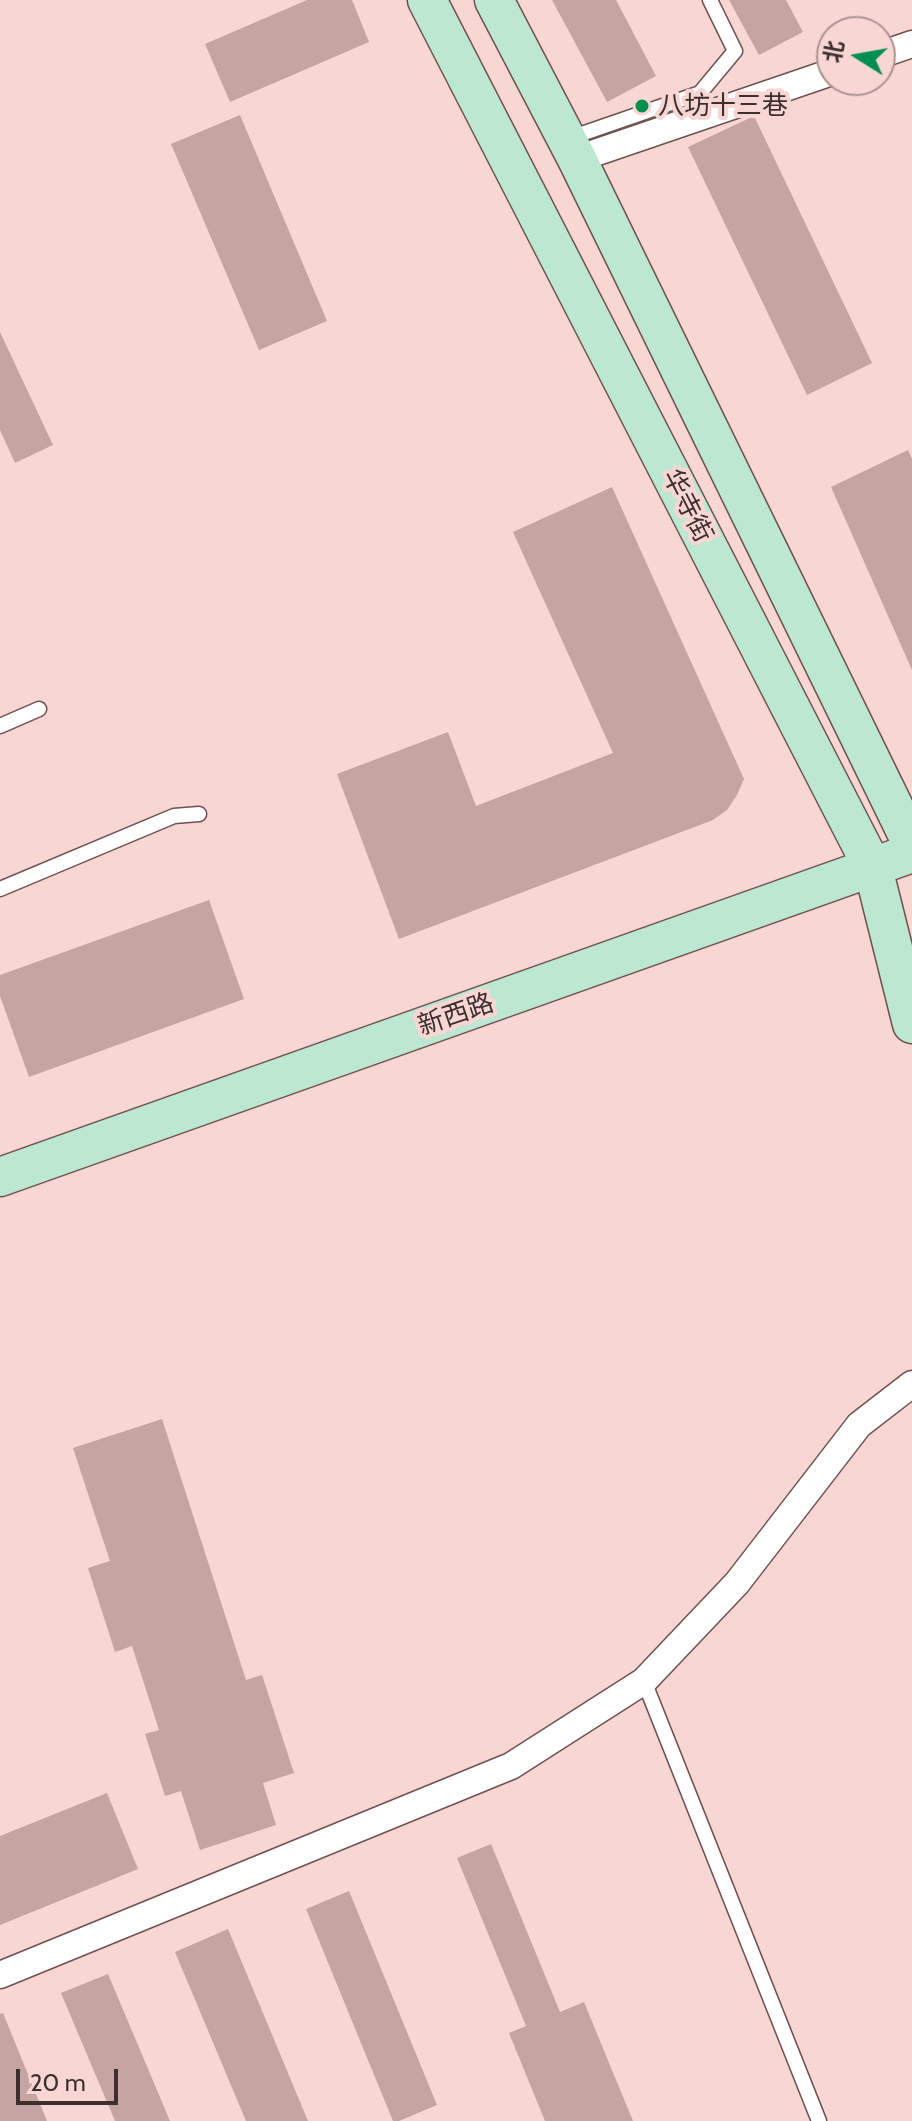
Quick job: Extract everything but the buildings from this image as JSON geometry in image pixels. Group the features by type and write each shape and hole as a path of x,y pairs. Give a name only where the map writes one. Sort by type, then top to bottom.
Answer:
{"main road":[{"name":"华寺街","path":"427,0 873,868 912,1024"},
{"name":"华寺街","path":"494,0 572,149 912,844"},
{"name":"新西路","path":"0,1177 912,853"}],"street":[{"path":"572,149 816,77"},
{"path":"0,1975 511,1766 644,1681 737,1583 859,1425 912,1384"}],"lane":[{"path":"572,149 700,93 735,51 710,0"},
{"path":"0,726 39,709"},
{"path":"0,889 174,816 199,814"},
{"path":"644,1681 819,2121"}],"place":[{"name":"八坊十三巷","path":"642,106"}]}
